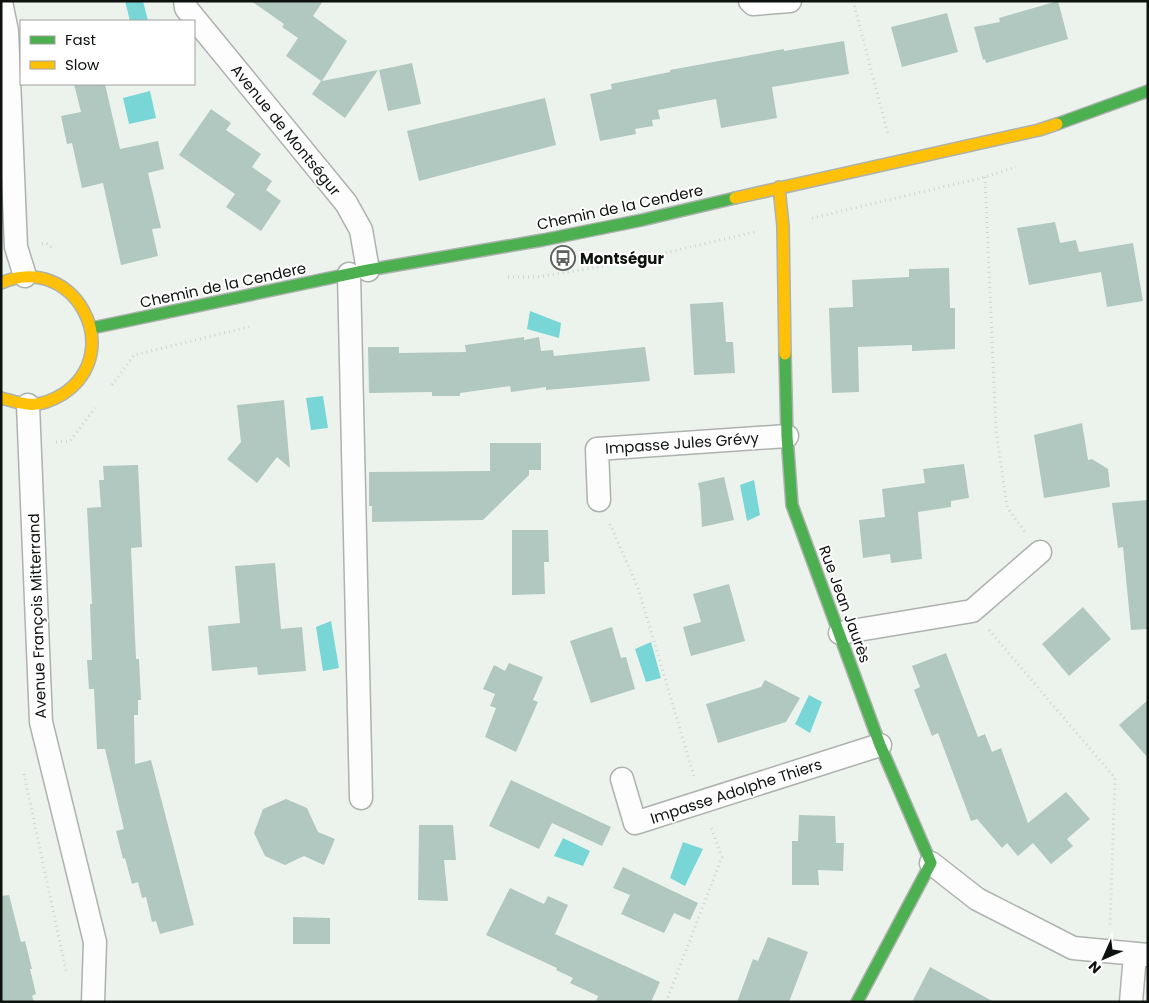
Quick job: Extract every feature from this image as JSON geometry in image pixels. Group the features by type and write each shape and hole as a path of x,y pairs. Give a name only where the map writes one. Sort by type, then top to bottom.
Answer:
{"street":[{"name":"Avenue de Montségur","path":"184,1 186,8 346,203 361,230 358,272 361,798"},
{"path":"750,1 753,4 790,1"},
{"path":"1,2 7,31 16,246 25,276"},
{"name":"Chemin de la Cendere","path":"92,328 358,272 543,240 642,220 779,187 1038,130 1148,91"},
{"name":"Rue Jean Jaurès","path":"779,187 783,226 787,436 792,505 880,745 931,863"},
{"path":"1,283 25,276 48,279 69,290 84,307 92,328 94,344 90,360 83,375 73,388 60,397 28,405 1,398"},
{"name":"Avenue François Mitterrand","path":"28,405 41,722 95,942 93,1002"},
{"name":"Impasse Jules Grévy","path":"599,500 597,449 787,436"},
{"path":"840,632 972,611 1040,552"},
{"name":"Impasse Adolphe Thiers","path":"622,779 635,823 880,745"},
{"path":"857,1002 931,863 977,899 1073,948 1141,955 1131,1002"}],"path":[{"path":"853,1 895,162 900,196"},
{"path":"985,177 996,430 1006,507 1040,552"},
{"path":"599,500 638,588 702,803 722,857 666,1002"},
{"path":"972,611 1115,778 1109,951"}],"water":[{"path":"125,1 143,1 148,20 130,20"},
{"path":"150,91 156,118 129,124 123,98"},
{"path":"530,311 561,323 559,338 527,329"},
{"path":"323,396 328,428 311,430 306,398"},
{"path":"754,480 760,515 747,521 740,485"},
{"path":"331,621 339,668 323,671 316,627"},
{"path":"651,642 661,678 646,682 635,649"},
{"path":"809,695 822,702 810,733 795,724"},
{"path":"563,838 590,851 583,866 554,856"},
{"path":"683,842 703,849 685,886 670,878"}],"building":[{"path":"251,1 323,1 313,16 347,41 322,81 378,70 345,118 312,94 321,81 286,56 298,38 282,27 284,24"},
{"path":"1058,1 1068,39 986,63 985,59 983,60 974,27 1000,22 999,18"},
{"path":"947,13 958,52 902,67 891,27"},
{"path":"844,41 849,74 772,87 777,118 721,128 716,99 658,110 660,119 652,120 653,126 635,129 636,134 600,141 590,94 612,89 611,84 670,72 670,70 784,49 784,51"},
{"path":"412,63 421,104 388,111 379,70"},
{"path":"74,85 105,85 120,149 158,141 164,169 148,173 161,228 152,229 158,256 121,265 103,183 82,188 72,143 67,144 61,116 81,112"},
{"path":"545,98 556,145 419,181 407,131"},
{"path":"211,109 231,123 226,130 261,154 252,167 272,181 266,190 281,201 261,231 226,207 235,194 179,155"},
{"path":"1055,222 1060,243 1076,240 1079,252 1133,243 1143,301 1107,307 1101,272 1029,285 1017,228"},
{"path":"949,268 950,308 955,308 955,349 912,351 912,345 858,347 859,392 832,393 829,308 853,307 852,280 909,277 909,269"},
{"path":"723,302 726,342 733,342 735,373 694,375 690,304"},
{"path":"524,337 524,340 539,337 541,351 553,350 554,356 645,347 650,381 546,390 546,387 511,392 510,386 460,393 460,396 432,396 432,392 369,393 368,347 399,347 399,353 466,352 465,345"},
{"path":"284,400 290,468 277,457 257,483 227,459 241,442 237,405"},
{"path":"1082,423 1088,460 1092,459 1108,469 1110,487 1044,498 1034,435"},
{"path":"490,443 541,443 541,470 529,470 529,475 483,520 372,522 372,506 369,506 369,472 490,471"},
{"path":"964,464 969,498 951,501 951,507 918,512 922,559 891,563 890,554 863,558 859,520 885,517 882,489 925,483 923,469"},
{"path":"138,465 142,547 131,548 136,659 139,659 141,700 138,700 138,715 134,715 135,764 151,760 194,925 160,934 156,921 152,922 146,897 142,898 138,882 132,884 125,858 123,859 116,831 124,829 105,749 97,749 94,689 89,689 87,660 92,660 90,604 92,604 87,508 101,507 99,480 104,480 103,466"},
{"path":"724,477 734,520 702,527 698,483"},
{"path":"1148,500 1148,629 1131,630 1123,547 1118,548 1112,503"},
{"path":"512,530 548,530 549,562 544,562 545,594 512,595"},
{"path":"275,563 281,629 302,627 306,671 258,675 257,667 212,671 208,626 240,623 235,566"},
{"path":"729,584 745,641 691,656 683,627 701,622 693,594"},
{"path":"1083,607 1111,639 1069,676 1042,644"},
{"path":"612,627 621,658 626,657 635,689 591,703 570,641"},
{"path":"946,653 978,737 985,734 992,752 1001,748 1028,823 1066,792 1090,819 1067,839 1073,846 1051,864 1033,843 1018,856 1007,843 1002,848 977,819 971,821 938,733 932,736 914,690 920,687 912,666"},
{"path":"509,663 543,677 533,700 538,702 516,752 485,737 496,708 490,706 495,694 483,689 494,665 505,671"},
{"path":"765,680 800,698 786,722 718,743 706,704 761,687"},
{"path":"1148,700 1148,758 1119,725"},
{"path":"511,780 611,827 602,846 552,823 539,849 489,826"},
{"path":"286,799 307,808 318,832 335,839 324,865 304,856 285,865 265,856 254,833 263,809"},
{"path":"799,815 835,816 836,843 844,843 843,871 818,870 819,885 792,885 792,841 798,841"},
{"path":"419,825 453,825 456,860 444,860 448,901 418,900"},
{"path":"623,867 698,903 690,920 674,913 664,933 621,914 630,895 613,888"},
{"path":"510,888 544,904 548,896 568,905 555,934 660,982 651,1002 596,1002 598,996 570,983 573,978 556,970 557,968 486,935"},
{"path":"9,895 21,942 25,941 32,969 30,969 36,994 32,996 34,1002 1,1002 1,896"},
{"path":"293,917 330,918 330,944 293,944"},
{"path":"768,937 808,952 789,1002 737,1002 753,959 758,961"},
{"path":"930,967 994,1002 912,1002"}],"traffic: fast":[{"path":"1057,124 1148,91"},
{"path":"92,328 368,270 543,240 642,220 735,198"},
{"path":"785,354 787,436 792,505 880,745 931,863 857,1002"}],"traffic: slow":[{"path":"735,198 1039,130 1057,124"},
{"path":"779,187 783,226 785,354"},
{"path":"1,283 27,277 50,281 69,293 83,310 91,332 91,354 82,376 63,394 36,404 24,404 1,398"}],"place":[{"name":"Montségur","path":"563,258"}]}
